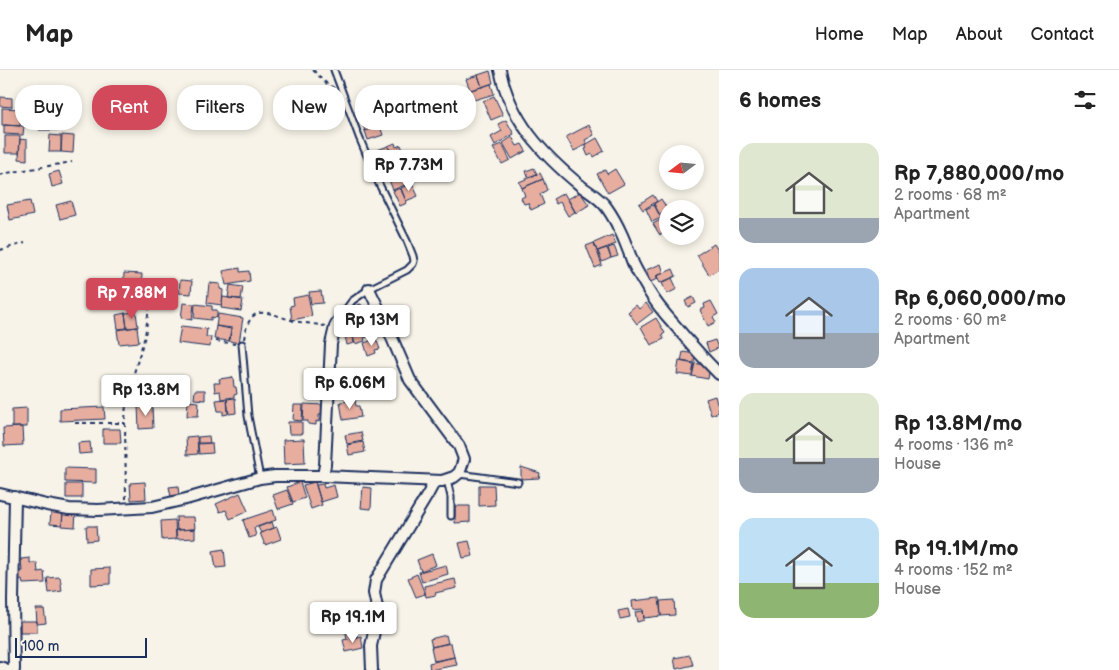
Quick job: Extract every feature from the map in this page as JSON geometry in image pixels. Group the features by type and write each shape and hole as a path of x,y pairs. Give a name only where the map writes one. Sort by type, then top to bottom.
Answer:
{"street":[{"path":"500,70 508,100 517,117 544,152 582,187 597,196 606,206 619,227 634,265 649,292 663,312 719,374"},
{"path":"0,494 69,509 98,510 152,507 260,478 275,476 435,481 454,477 459,474 464,462 459,446 410,380 369,290"},
{"path":"323,476 331,344 340,316"},
{"path":"372,670 371,646 378,612 374,593 376,580 435,481"},
{"path":"14,670 15,497"},
{"path":"0,668 5,670"}],"lane":[{"path":"334,70 339,85"},
{"path":"340,316 352,301 407,270 414,261 379,184 345,101"},
{"path":"242,344 248,416 260,478"},
{"path":"459,474 518,482"},
{"path":"447,480 451,497 452,516"}],"path":[{"path":"313,70 329,85"},
{"path":"0,175 72,162"},
{"path":"0,250 25,243"},
{"path":"126,508 126,400 145,336 150,301"},
{"path":"216,341 242,344 250,320 259,313 273,314 295,321 335,327"},
{"path":"75,424 125,423"}],"building":[{"path":"490,71 493,83 482,87 478,75"},
{"path":"478,75 482,87 476,88 476,85 468,85 466,79"},
{"path":"491,84 494,94 476,99 476,88"},
{"path":"494,96 503,115 491,120 483,101"},
{"path":"1,97 12,98 12,107 0,106"},
{"path":"2,108 15,109 15,126 2,125"},
{"path":"506,120 514,134 495,145 491,137 502,131 498,124"},
{"path":"4,125 15,126 15,130 24,130 23,135 4,134"},
{"path":"589,125 594,135 585,140 587,144 574,151 566,137"},
{"path":"381,130 383,135 368,140 365,131"},
{"path":"50,135 61,136 61,152 49,152"},
{"path":"62,135 74,136 73,153 61,152"},
{"path":"5,136 20,136 19,153 5,153"},
{"path":"512,137 517,146 522,144 526,151 512,159 503,143"},
{"path":"597,138 604,151 594,157 592,154 588,156 585,145"},
{"path":"20,139 27,140 27,160 19,159"},
{"path":"395,143 396,147 401,145 405,155 394,160 388,146"},
{"path":"502,144 510,160 502,164 493,148"},
{"path":"388,146 394,160 381,165 375,151"},
{"path":"404,158 405,161 410,159 412,163 392,172 394,177 389,180 383,166"},
{"path":"406,166 408,172 394,177 392,172"},
{"path":"534,168 537,174 528,177 526,171"},
{"path":"615,169 624,184 608,193 597,174 605,170 607,174"},
{"path":"59,171 63,184 52,187 49,174"},
{"path":"408,172 412,182 393,190 389,180"},
{"path":"540,173 543,179 522,188 519,182"},
{"path":"543,179 547,190 540,194 544,204 531,210 528,203 524,204 521,198 525,196 522,188"},
{"path":"412,183 418,196 406,201 401,188"},
{"path":"400,188 407,203 400,206 393,191"},
{"path":"580,192 589,205 576,213 568,199"},
{"path":"564,193 575,212 568,216 560,202 556,204 553,199"},
{"path":"653,195 657,201 643,210 639,204"},
{"path":"659,200 659,213 654,204"},
{"path":"30,201 33,215 10,220 7,205"},
{"path":"71,201 75,215 60,219 56,205"},
{"path":"654,205 659,214 659,219 652,222 646,209"},
{"path":"659,221 659,233 653,224"},
{"path":"612,235 616,244 597,251 594,243"},
{"path":"594,243 602,265 595,268 586,246"},
{"path":"714,244 719,252 719,269 709,275 697,255"},
{"path":"614,246 618,256 611,258 608,248"},
{"path":"607,248 611,258 602,262 598,251"},
{"path":"661,264 664,273 656,276 658,279 650,282 646,270"},
{"path":"240,268 240,272 249,271 250,281 226,285 223,271"},
{"path":"673,269 676,276 660,283 657,276"},
{"path":"124,273 142,274 141,291 123,290"},
{"path":"672,278 677,289 667,294 662,283"},
{"path":"180,280 192,281 191,294 179,293"},
{"path":"209,283 220,284 220,289 223,290 222,305 207,303"},
{"path":"230,285 243,287 241,299 228,298"},
{"path":"321,291 323,303 311,304 309,292"},
{"path":"308,295 312,316 292,320 290,306 294,305 293,298"},
{"path":"223,297 243,300 241,311 221,308"},
{"path":"693,297 696,303 688,307 685,301"},
{"path":"125,300 137,300 137,308 125,308"},
{"path":"711,301 718,314 713,317 716,322 708,326 700,310 705,308 704,304"},
{"path":"183,303 194,304 192,320 181,318"},
{"path":"646,303 653,312 637,324 628,312 636,305 639,309"},
{"path":"195,304 212,306 212,310 217,310 217,318 211,317 211,320 194,318"},
{"path":"361,304 363,310 369,308 372,319 352,325 347,308"},
{"path":"136,312 138,327 127,328 125,313"},
{"path":"125,313 127,328 118,329 116,315"},
{"path":"218,314 243,318 239,343 229,341 232,328 216,326"},
{"path":"656,318 665,333 662,335 664,339 651,345 641,327"},
{"path":"373,322 376,332 366,335 365,341 355,344 351,328"},
{"path":"181,326 207,329 206,337 211,337 210,347 178,343"},
{"path":"216,326 231,329 229,341 214,339"},
{"path":"137,327 139,342 119,344 117,330"},
{"path":"351,330 354,343 347,345 344,331"},
{"path":"376,339 380,349 375,350 376,353 368,356 364,343"},
{"path":"715,340 718,348 709,352 706,343"},
{"path":"683,352 695,354 694,363 681,361"},
{"path":"679,361 694,364 692,376 677,374"},
{"path":"695,363 710,367 708,379 692,376"},
{"path":"233,377 237,394 234,397 221,399 220,391 215,392 214,383 220,383 219,379"},
{"path":"195,390 205,390 205,400 194,399"},
{"path":"715,396 719,412 711,415 706,399"},
{"path":"235,398 236,413 229,414 227,399"},
{"path":"227,399 228,414 223,415 223,411 218,411 216,400"},
{"path":"355,400 356,406 359,406 361,417 343,420 340,402"},
{"path":"188,401 199,402 198,416 187,416"},
{"path":"304,404 324,405 323,415 319,415 319,422 316,421 316,425 303,421"},
{"path":"152,405 153,428 139,429 138,406"},
{"path":"294,405 303,405 302,421 293,420"},
{"path":"104,407 105,419 60,421 60,409"},
{"path":"27,408 27,427 12,427 12,409"},
{"path":"288,422 302,422 302,434 289,434"},
{"path":"22,427 23,445 4,446 3,428"},
{"path":"103,429 120,429 121,443 103,443"},
{"path":"361,432 363,441 347,444 345,435"},
{"path":"197,436 198,454 187,455 186,437"},
{"path":"209,436 210,443 198,443 198,437"},
{"path":"304,439 305,463 284,464 283,440"},
{"path":"90,442 91,453 79,454 78,443"},
{"path":"363,442 365,452 349,455 347,445"},
{"path":"212,443 213,453 199,454 198,444"},
{"path":"521,467 540,473 539,478 521,479"},
{"path":"65,468 96,469 96,483 65,482"},
{"path":"145,482 146,499 131,500 130,483"},
{"path":"300,482 305,498 293,502 287,487"},
{"path":"315,482 322,505 311,509 303,485"},
{"path":"66,484 82,484 82,498 66,498"},
{"path":"323,484 324,488 334,485 337,497 321,502 316,485"},
{"path":"479,485 494,485 495,505 479,506"},
{"path":"178,486 179,496 171,497 169,487"},
{"path":"363,487 372,488 371,509 361,508"},
{"path":"287,490 293,504 278,509 273,495"},
{"path":"240,493 248,511 230,519 226,510 220,512 216,504"},
{"path":"455,506 470,506 470,522 455,523"},
{"path":"51,510 63,511 62,525 50,524"},
{"path":"273,510 276,520 254,528 256,536 249,538 243,520"},
{"path":"63,511 76,512 75,527 62,526"},
{"path":"176,517 194,517 195,529 177,530"},
{"path":"175,520 176,539 162,540 161,521"},
{"path":"272,522 274,528 261,533 258,527"},
{"path":"86,526 96,526 97,540 87,541"},
{"path":"277,527 281,539 265,545 260,533"},
{"path":"195,529 195,538 177,539 176,530"},
{"path":"469,541 473,556 463,558 459,543"},
{"path":"224,549 226,567 216,568 213,551"},
{"path":"432,554 436,565 421,571 417,560"},
{"path":"30,558 30,563 37,563 38,572 44,571 45,583 23,584 22,580 17,581 17,571 22,571 21,559"},
{"path":"446,565 448,574 422,582 419,572"},
{"path":"110,568 110,584 91,585 91,569"},
{"path":"417,574 425,594 416,597 408,578"},
{"path":"60,577 62,591 49,593 47,578"},
{"path":"455,579 457,588 426,597 424,586"},
{"path":"659,598 661,616 644,618 643,609 633,610 632,601"},
{"path":"674,600 675,615 661,616 660,601"},
{"path":"36,609 44,609 46,623 37,624"},
{"path":"628,609 630,617 620,619 618,611"},
{"path":"643,611 644,620 637,622 635,612"},
{"path":"20,621 37,621 37,632 20,632"},
{"path":"354,625 357,637 347,639 345,627"},
{"path":"446,635 448,643 432,647 430,639"},
{"path":"361,636 363,648 346,652 343,640"},
{"path":"451,643 454,657 434,661 431,647"},
{"path":"690,655 693,665 676,669 674,658"},
{"path":"455,657 457,665 430,670 429,663"}]}
